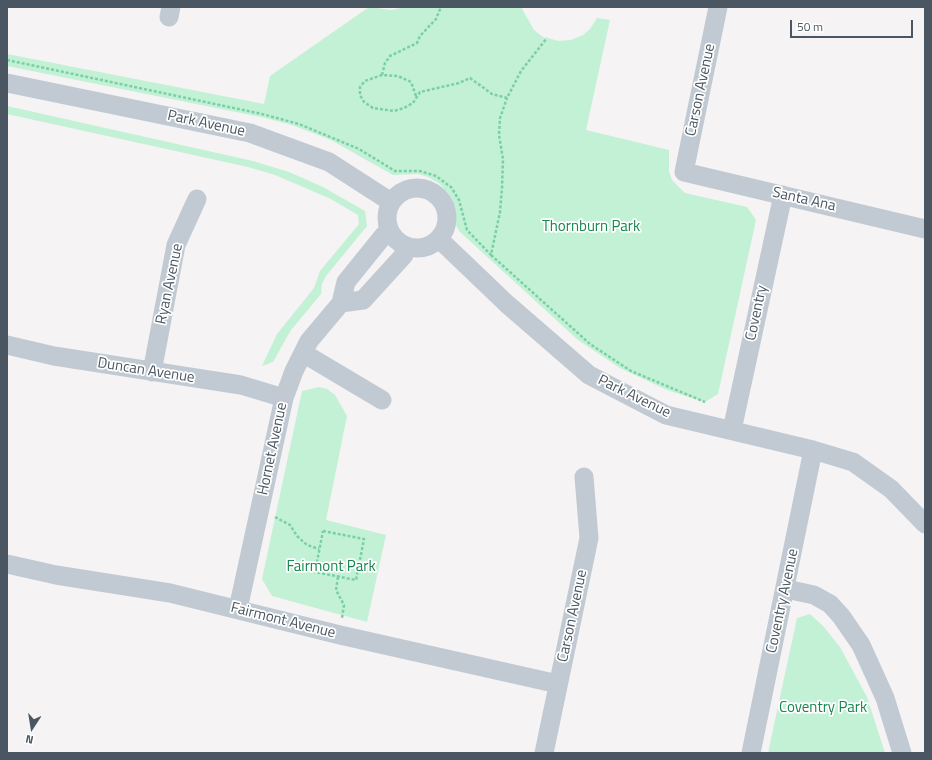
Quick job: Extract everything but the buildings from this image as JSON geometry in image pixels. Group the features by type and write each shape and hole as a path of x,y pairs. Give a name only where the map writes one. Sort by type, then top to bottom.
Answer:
{"street":[{"name":"Carson Avenue","path":"684,172 718,7"},
{"name":"Park Avenue","path":"7,83 250,133 329,162 391,202"},
{"name":"Santa Ana","path":"684,172 925,229"},
{"path":"417,188 426,189 436,194 442,201 447,211 448,221 445,231 439,239 424,248 407,247 397,242 390,233 386,222 387,212 391,202 397,194 406,190 417,188"},
{"name":"Coventry","path":"732,430 783,195"},
{"name":"Ryan Avenue","path":"152,372 176,246 196,199"},
{"name":"Hornet Avenue","path":"238,609 284,398 309,342 341,303 346,282 384,234 390,233"},
{"name":"Park Avenue","path":"439,239 506,304 589,375 666,415 813,450 853,462 891,489 925,524"},
{"path":"341,303 363,300 404,255 407,247"},
{"path":"363,260 383,278"},
{"name":"Duncan Avenue","path":"7,345 54,356 241,385 284,398"},
{"path":"303,353 382,400"},
{"name":"Coventry Avenue","path":"751,753 786,589 813,450"},
{"name":"Carson Avenue","path":"544,753 589,538 584,478"},
{"name":"Fairmont Avenue","path":"7,564 56,574 170,593 340,635 558,684"},
{"path":"786,589 814,595 830,604 841,616 860,645 885,698 902,753"}],"path":[{"path":"382,76 385,63 390,56 418,43 420,36 436,19 441,7"},
{"path":"416,96 411,82 398,76 382,76 365,81 360,87 360,95 364,102 373,108 394,111 413,103 416,96 420,92 459,83 470,78 492,94 507,98 521,71 548,38"},
{"path":"491,255 590,344 631,371 705,402"},
{"path":"259,514 279,518 290,525 296,536 307,545 320,549"},
{"path":"323,531 364,539 356,580 315,572 320,549 323,531"},
{"path":"338,577 336,590 344,605 340,635"}],"green space":[{"name":"Thornburn Park","path":"369,7 392,10 405,7 521,7 534,30 543,37 559,41 571,40 583,35 590,29 597,18 610,20 586,130 669,150 669,171 672,180 685,193 747,207 756,220 718,394 705,402 667,390 620,368 578,340 459,231 456,225 456,211 450,196 440,184 428,177 418,174 393,175 331,140 292,125 261,117 7,66 7,54 264,104 270,76"},
{"path":"7,106 253,161 289,172 323,187 365,211 367,226 326,276 322,284 321,294 291,330 273,362 262,366 277,334 314,288 320,271 359,224 358,215 331,199 275,175 248,167 7,114"},
{"name":"Fairmont Park","path":"319,387 327,389 335,395 347,416 326,520 386,535 367,622 272,596 262,579 302,391"},
{"name":"Coventry Park","path":"810,614 824,627 840,647 867,697 885,753 768,753 797,618"}]}
